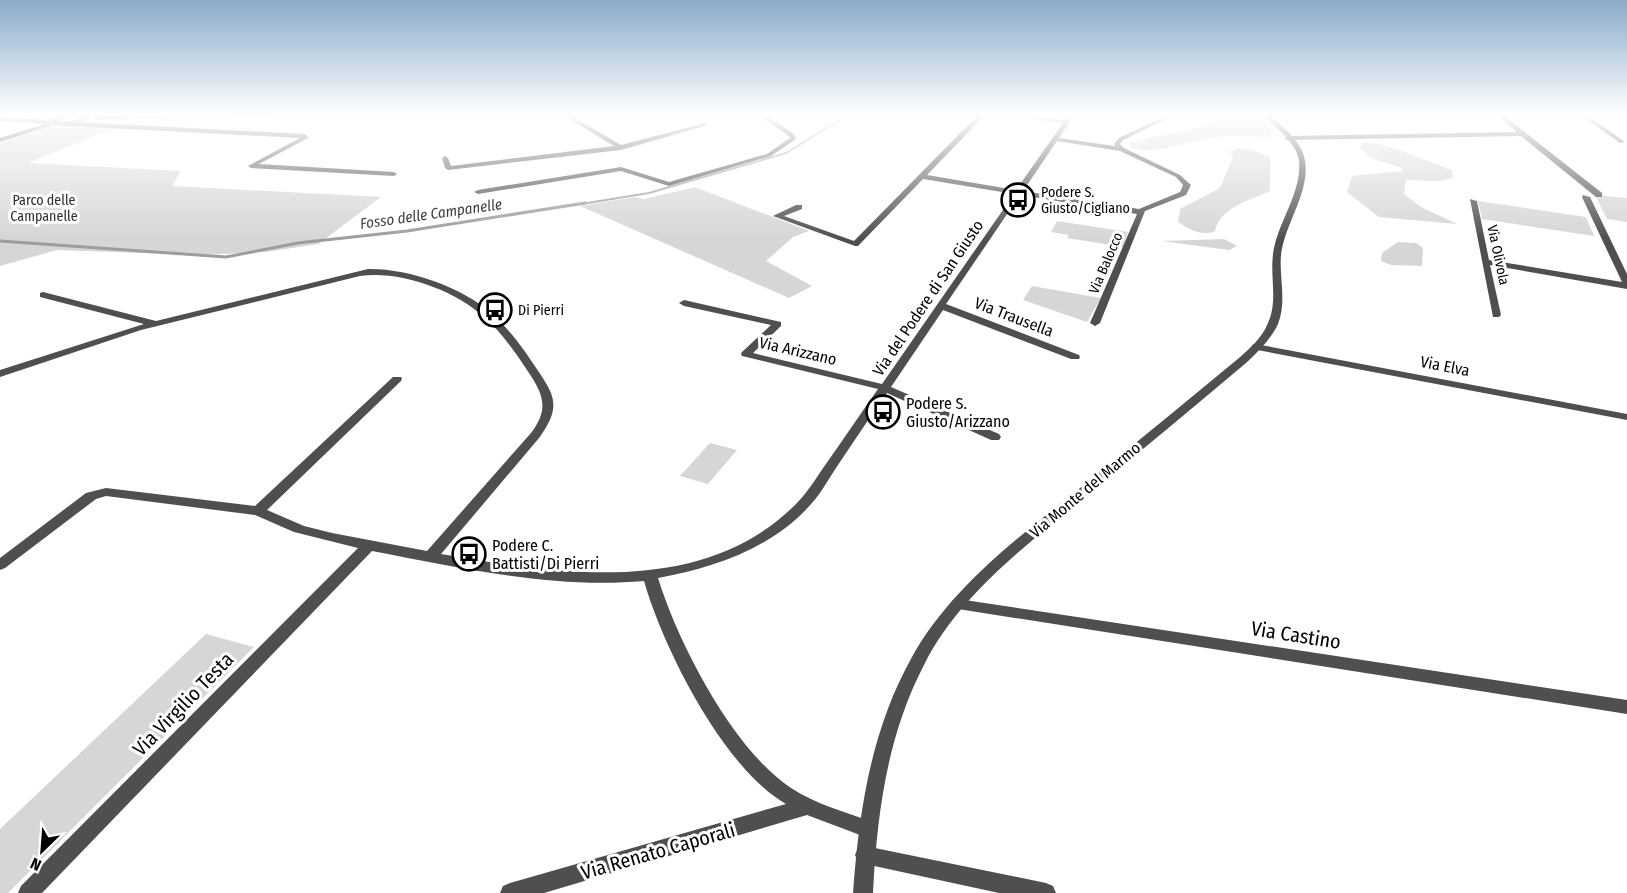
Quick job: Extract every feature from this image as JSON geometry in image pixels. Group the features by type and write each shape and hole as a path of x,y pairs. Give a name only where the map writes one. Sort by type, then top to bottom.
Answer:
{"street":[{"path":"270,156 251,166 394,174"},
{"path":"445,158 448,168 555,156"},
{"path":"478,192 621,169 669,184 766,156"},
{"path":"799,207 777,216 855,244 944,156"},
{"name":"Via del Podere di San Giusto","path":"0,565 87,499 102,492 258,511 312,533 568,579 610,580 650,576 680,570 721,557 758,539 787,521 815,490 1044,156"},
{"path":"924,177 1141,212 1145,207 1183,193 1187,185 1179,177 1136,156"},
{"name":"Via Monte del Marmo","path":"863,893 868,829 885,745 899,702 922,653 958,604 1020,544 1256,347 1269,332 1280,308 1275,267 1279,244 1302,170 1301,156"},
{"path":"1549,156 1599,195"},
{"path":"1586,197 1627,285"},
{"name":"Via Olivola","path":"1473,201 1496,315"},
{"name":"Via Balocco","path":"1095,323 1141,212"},
{"path":"1485,262 1627,285"},
{"path":"0,374 79,346 155,323 373,271 398,273 471,300 510,338 548,401 548,415 430,556"},
{"path":"44,295 155,323"},
{"name":"Via Arizzano","path":"684,303 775,322 778,325 746,354 885,388"},
{"name":"Via Trausella","path":"942,306 1075,357"},
{"name":"Via Elva","path":"1256,347 1627,417"},
{"path":"258,511 397,379"},
{"path":"885,388 995,436"},
{"name":"Via Virgilio Testa","path":"28,893 369,545"},
{"path":"650,576 685,662 727,738 761,777 806,807 868,829"},
{"name":"Via Castino","path":"958,604 1627,707"},
{"name":"Via Renato Caporali","path":"510,893 806,807"},
{"path":"865,855 1046,893"}],"green space":[{"name":"Parco delle Campanelle","path":"0,156 46,156 28,163 181,171 172,186 381,197 318,244 266,252 196,255 57,250 0,266"},
{"path":"1232,156 1270,157 1270,191 1229,210 1218,223 1215,231 1210,233 1191,230 1178,222 1180,209 1220,188"},
{"path":"1414,156 1452,170 1453,178 1437,181 1406,180 1404,194 1421,207 1457,224 1379,217 1347,192 1352,176 1402,171 1402,168 1369,157"},
{"path":"695,187 809,231 793,237 766,261 812,286 789,298 580,206 635,197 644,199"},
{"path":"1595,195 1627,198 1627,222 1607,219"},
{"path":"1478,201 1586,217 1594,236 1482,219"},
{"path":"1057,221 1128,232 1123,247 1067,238 1069,235 1051,232"},
{"path":"1224,239 1237,246 1229,250 1162,241"},
{"path":"1398,242 1416,243 1423,248 1422,266 1391,265 1381,261 1382,253"},
{"path":"1032,286 1101,298 1087,322 1023,300"},
{"path":"710,443 737,450 708,484 680,476"},
{"path":"206,634 254,647 8,893 0,893 0,829"}],"waterway":[{"name":"Fosso delle Campanelle","path":"575,205 649,193 777,156"},
{"name":"Fosso delle Campanelle","path":"0,241 226,257 298,243 407,231 585,203"}],"place":[{"name":"Podere S. Giusto/Cigliano","path":"1018,200"},
{"name":"Di Pierri","path":"495,310"},
{"name":"Podere S. Giusto/Arizzano","path":"883,412"},
{"name":"Podere C. Battisti/Di Pierri","path":"469,554"}]}
